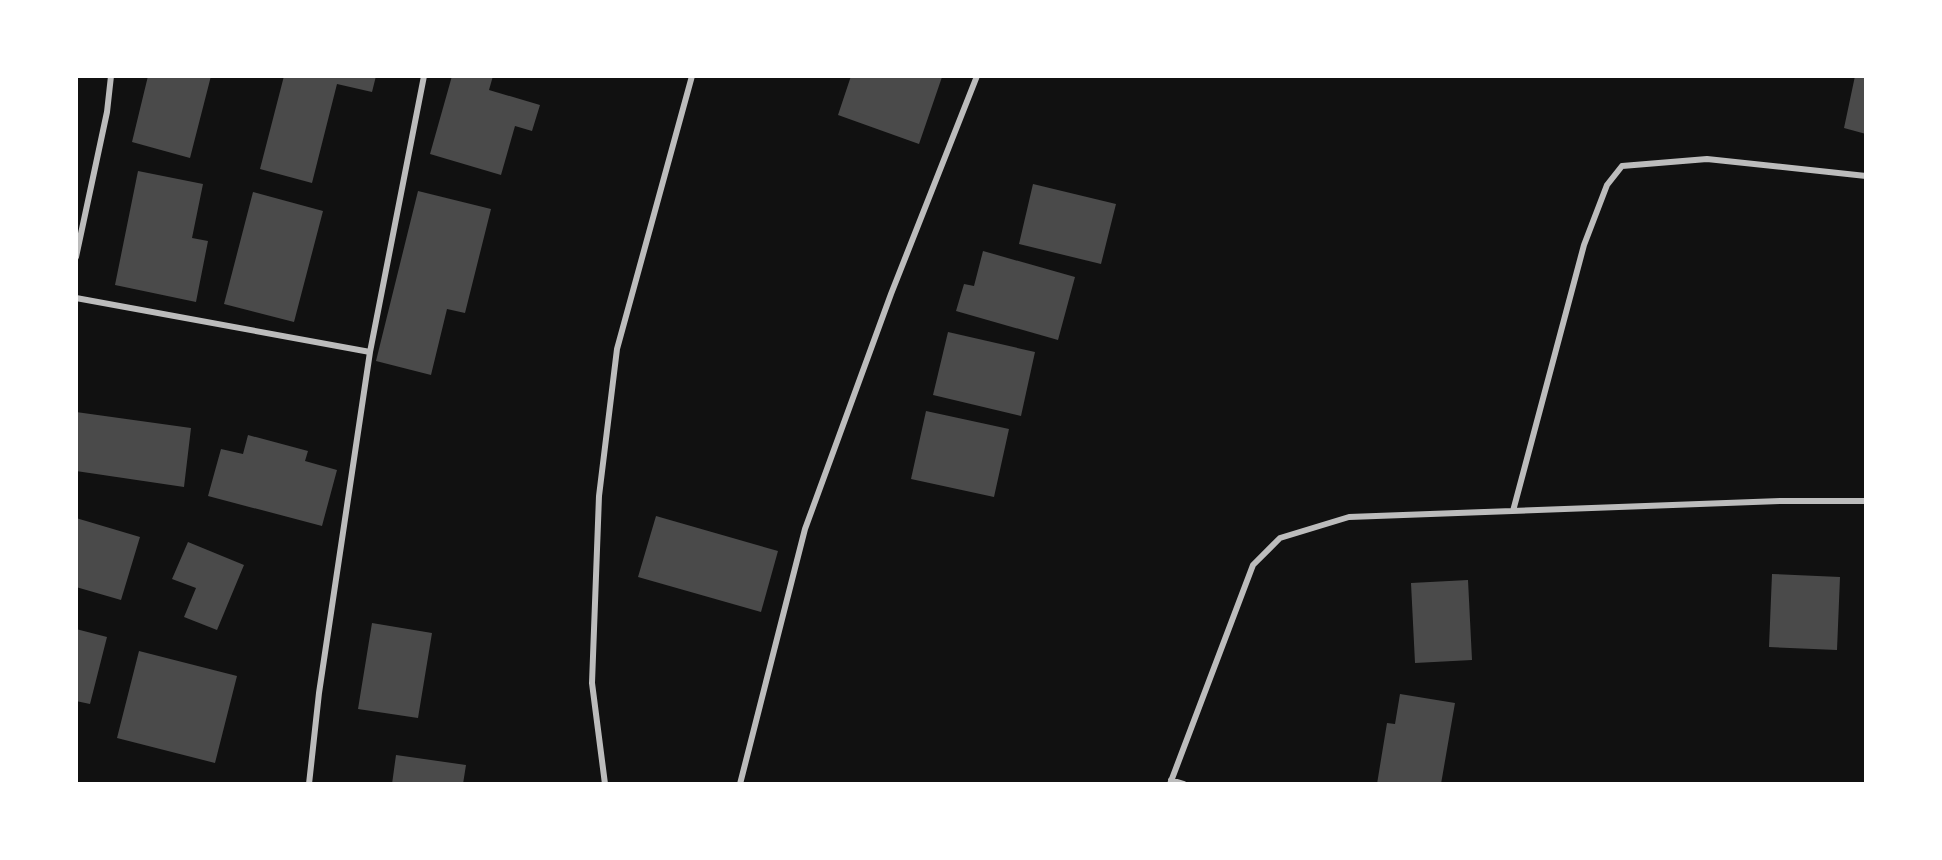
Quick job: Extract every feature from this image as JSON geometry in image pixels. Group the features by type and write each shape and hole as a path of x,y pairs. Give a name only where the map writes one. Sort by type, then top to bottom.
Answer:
{"street":[{"path":"76,257 107,112 111,76"},
{"path":"309,783 319,693 370,352 424,76"},
{"path":"605,783 592,683 599,496 616,350 692,76"},
{"path":"740,783 805,529 891,294 977,76"},
{"path":"1513,512 1584,245 1607,185 1622,166 1707,159 1866,176"},
{"path":"76,298 370,352"},
{"path":"1184,783 1170,782 1253,565 1280,538 1349,517 1781,501 1866,501"}],"building":[{"path":"148,76 211,76 190,158 132,142"},
{"path":"284,76 376,76 372,92 337,84 312,183 260,169"},
{"path":"452,76 493,76 489,90 540,105 532,131 515,126 501,175 430,154"},
{"path":"851,76 942,77 919,144 838,115"},
{"path":"1855,76 1866,76 1866,134 1844,128"},
{"path":"138,171 203,184 192,238 208,241 196,302 115,285"},
{"path":"1033,184 1116,204 1101,264 1019,244"},
{"path":"418,191 491,209 465,313 447,309 431,375 376,361"},
{"path":"253,192 323,211 294,322 224,304"},
{"path":"983,251 1075,277 1058,340 956,311 964,284 974,286"},
{"path":"948,332 1035,352 1021,416 933,395"},
{"path":"926,411 1009,429 994,497 911,479"},
{"path":"76,412 191,428 184,487 76,471"},
{"path":"248,435 308,451 305,461 337,470 322,526 208,496 221,449 243,454"},
{"path":"656,516 778,551 761,612 638,577"},
{"path":"76,518 140,537 121,600 76,587"},
{"path":"188,542 244,565 217,630 184,617 196,588 172,579"},
{"path":"1772,574 1840,577 1837,650 1769,647"},
{"path":"1468,580 1472,660 1415,663 1411,583"},
{"path":"372,623 432,633 418,718 358,709"},
{"path":"76,629 107,637 90,704 76,701"},
{"path":"139,651 237,676 215,763 117,738"},
{"path":"1400,694 1455,703 1441,784 1377,784 1387,723 1395,724"},
{"path":"396,755 466,765 463,784 392,784"}]}
